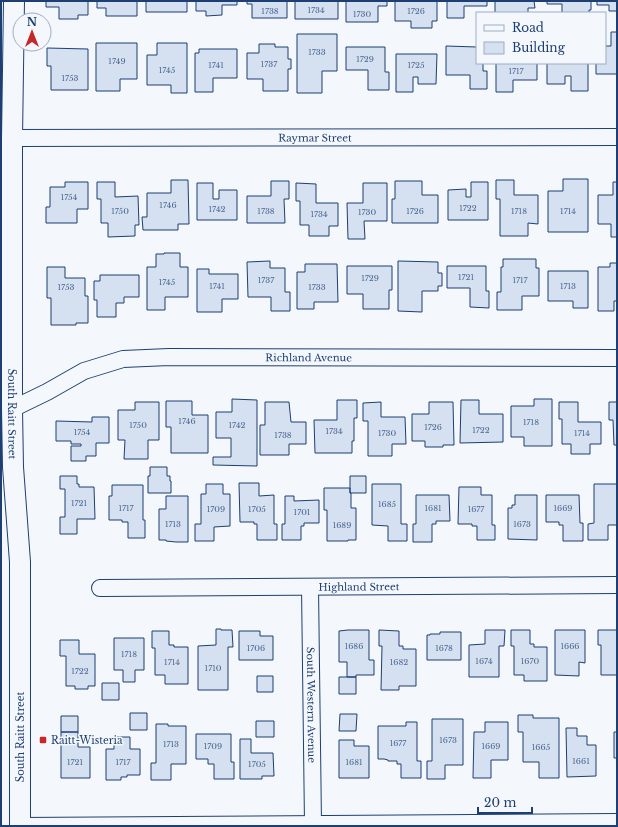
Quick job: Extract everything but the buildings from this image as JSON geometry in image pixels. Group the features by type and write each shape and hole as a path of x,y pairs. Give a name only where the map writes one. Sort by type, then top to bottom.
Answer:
{"street":[{"name":"South Raitt Street","path":"14,1 12,138 12,409 7,467 20,562 20,826"},
{"name":"Raymar Street","path":"12,138 617,136"},
{"name":"Richland Avenue","path":"12,409 84,371 123,359 169,357 617,358"},
{"name":"Highland Street","path":"100,588 617,585"},
{"name":"South Western Avenue","path":"310,587 312,824"},
{"path":"20,826 617,822"}],"place":[{"name":"Raitt-Wisteria","path":"43,740"}]}
